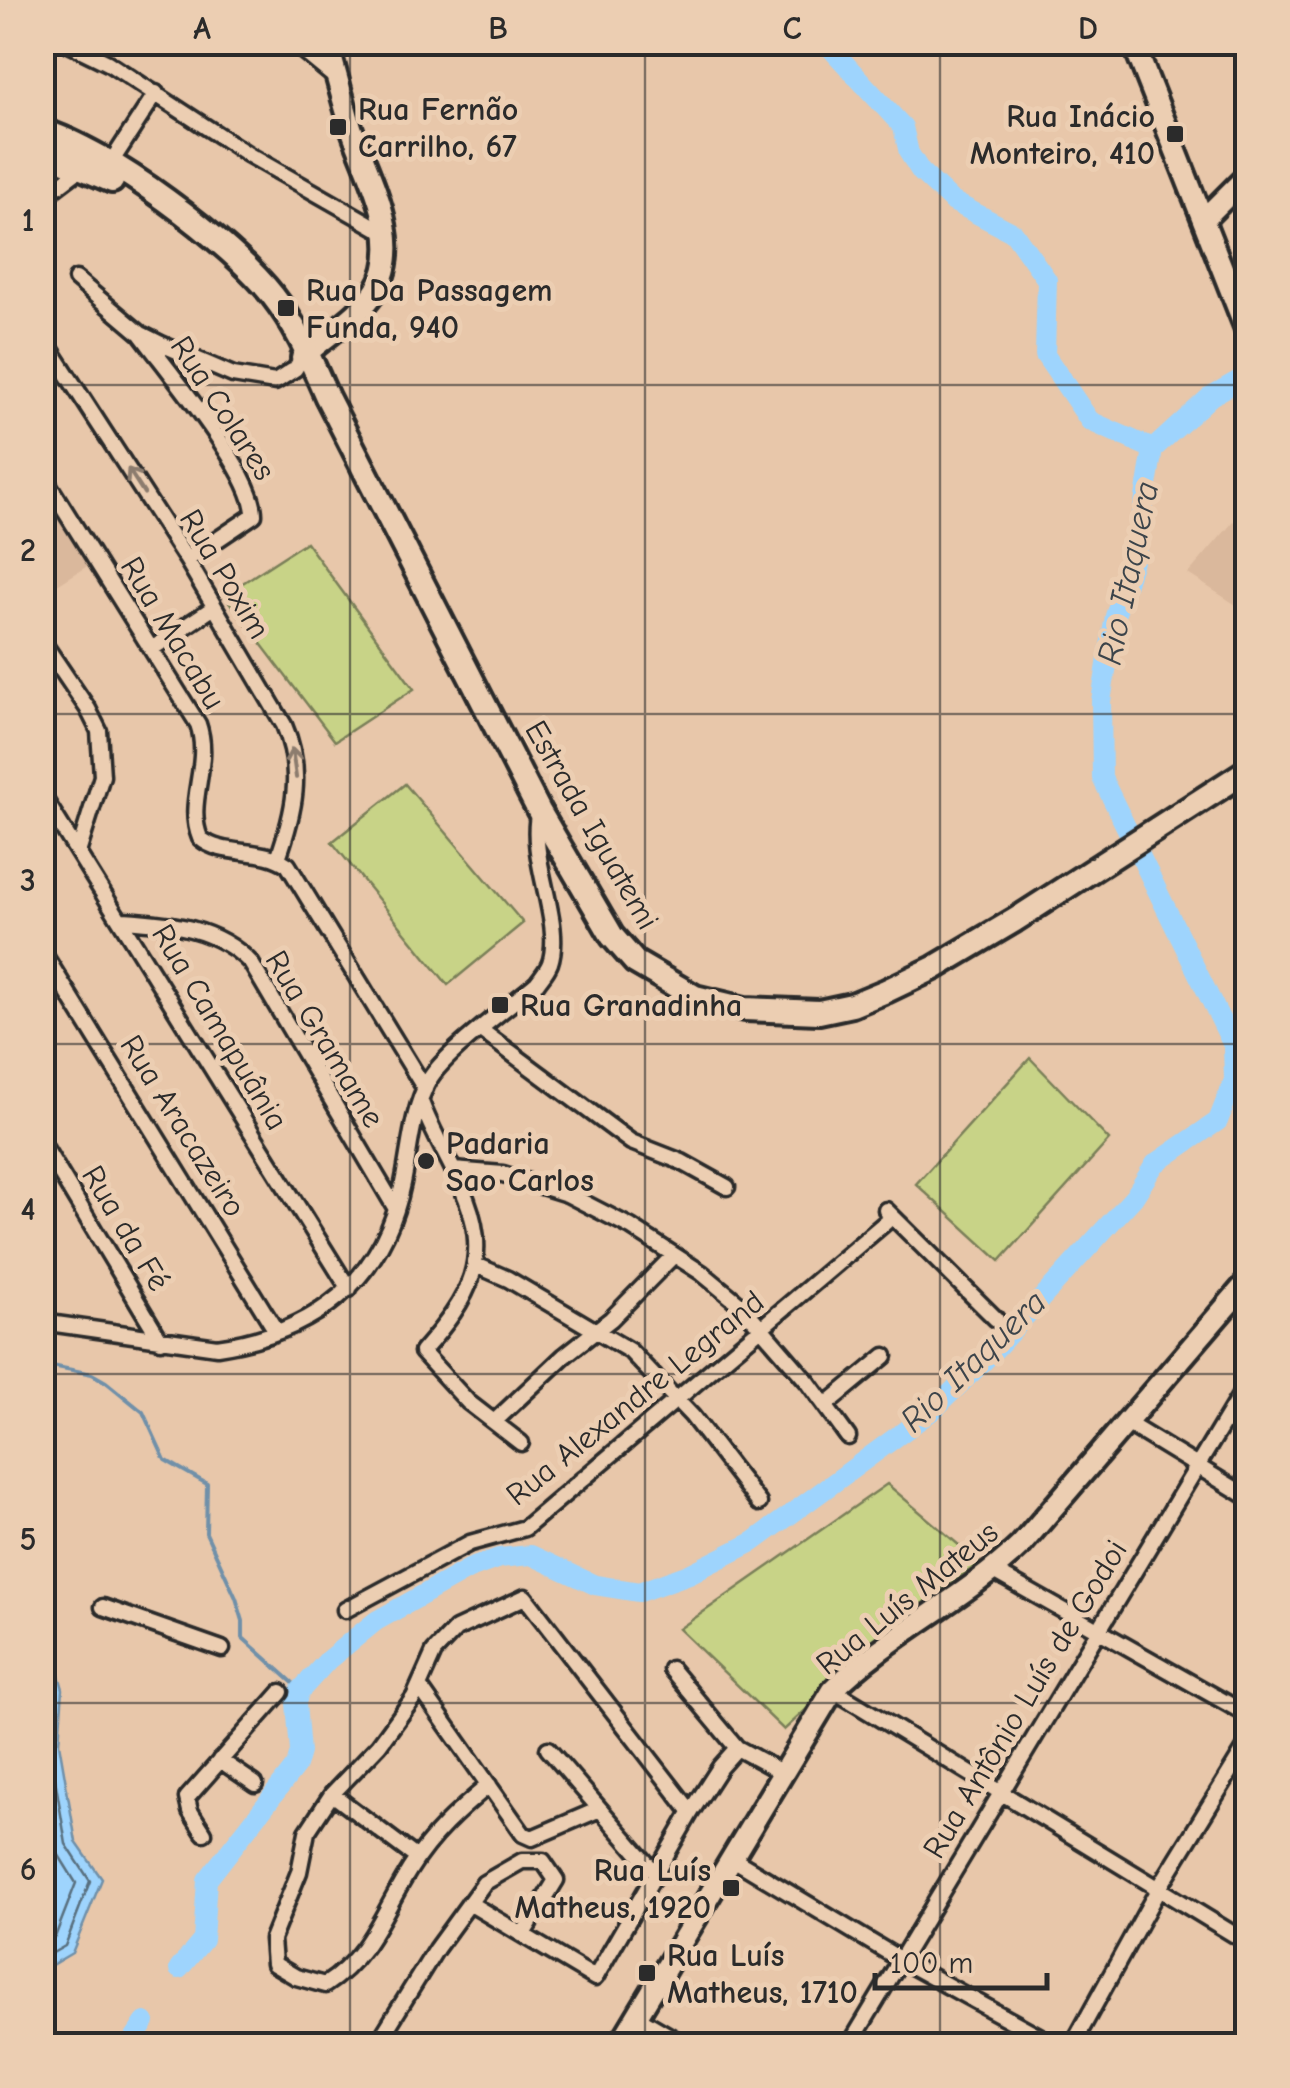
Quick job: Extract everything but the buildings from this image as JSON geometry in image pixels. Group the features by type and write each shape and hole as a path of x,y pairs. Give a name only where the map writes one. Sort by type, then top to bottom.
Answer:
{"main road":[{"path":"309,361 379,286 384,269 386,233 327,42"},
{"path":"1133,42 1248,334"},
{"path":"42,131 110,164 228,248 273,295 309,361"},
{"path":"42,151 115,182 201,244 240,277 309,361"},
{"path":"1204,219 1248,176"},
{"name":"Estrada Iguatemi","path":"309,361 539,810 612,936 636,962 695,997 745,1009 787,1012 819,1012 852,1005 902,983 1016,920 1248,770"},
{"name":"Rua Luís Mateus","path":"619,2046 834,1690 857,1668 993,1571 1054,1509 1248,1280"}],"street":[{"path":"65,42 97,56 249,154 386,233"},
{"path":"292,42 338,79"},
{"path":"110,164 156,93"},
{"path":"42,198 83,167"},
{"path":"76,279 141,334 233,375 266,382 285,377 309,361"},
{"name":"Rua Colares","path":"141,334 252,496 254,515 187,560"},
{"name":"Rua Poxim","path":"43,339 187,560 290,741 296,784 293,814 278,858"},
{"name":"Rua Macabu","path":"42,474 192,711 204,740 196,820 200,838 215,846 278,858"},
{"path":"153,648 213,608"},
{"path":"42,642 88,709 98,731 102,776 78,853"},
{"name":"Rua Camapuânia","path":"42,796 349,1289"},
{"path":"42,1322 217,1347 276,1330 317,1312 349,1289 380,1250 396,1208 423,1095 443,1062 537,984 551,959 550,921 536,838 539,810"},
{"path":"278,858 296,876 423,1095 433,1134 463,1189 478,1254 476,1266 459,1306 422,1352 468,1402 521,1442"},
{"name":"Rua Gramame","path":"122,920 197,930 231,946 251,963 396,1208"},
{"name":"Rua Aracazeiro","path":"42,951 276,1330"},
{"path":"482,1030 631,1142 682,1162 728,1187"},
{"name":"Rua da Fé","path":"42,1143 162,1341"},
{"path":"453,1170 503,1174 566,1194 631,1226 674,1255 730,1293 826,1404 848,1437"},
{"name":"Rua Alexandre Legrand","path":"344,1610 470,1543 526,1528 762,1330 886,1216 996,1319"},
{"path":"495,1422 564,1356 597,1332 674,1255"},
{"path":"476,1266 508,1279 630,1352 678,1400 759,1503"},
{"path":"826,1404 885,1356"},
{"name":"Rua Antônio Luís de Godoi","path":"850,2046 1248,1382"},
{"path":"1125,1422 1248,1497"},
{"path":"993,1571 1248,1716"},
{"path":"489,1785 448,1818 418,1858 378,1929 347,1971 325,1986 296,1978 274,1964 272,1938 299,1872 307,1832 332,1794 379,1745 420,1686 434,1652 456,1629 525,1596 691,1812"},
{"path":"103,1607 222,1649"},
{"path":"670,1669 737,1748 783,1773"},
{"path":"420,1686 524,1834 532,1838 600,1809"},
{"path":"834,1690 1248,1943"},
{"path":"204,1833 187,1798 281,1692"},
{"path":"1072,2046 1159,1888 1248,1743"},
{"path":"469,1903 595,1978 691,1812 720,1766 737,1748"},
{"path":"548,1749 656,1875"},
{"path":"220,1760 254,1784"},
{"path":"332,1794 418,1858"},
{"path":"733,1859 901,1960 1057,2046"},
{"path":"376,2046 484,1883 522,1860 543,1862 556,1880 523,1934"},
{"path":"638,2016 686,2046"}],"shaded area":[{"path":"49,496 89,565 43,594 43,499"},
{"path":"1247,506 1247,612 1188,574"}],"green space":[{"path":"306,542 414,689 335,741 224,595"},
{"path":"405,784 523,923 448,985 332,842"},
{"path":"1030,1058 1109,1140 1000,1261 916,1184"},
{"path":"887,1484 980,1563 916,1608 784,1730 679,1629"}],"water":[{"path":"43,1661 58,1672 63,1689 59,1743 76,1842 102,1879 72,1953 43,1970"}],"waterway":[{"path":"825,42 903,127 909,153 921,172 952,201 1014,233 1047,280 1045,355 1090,421 1153,449"},
{"path":"1153,449 1211,396 1248,375"},
{"name":"Rio Itaquera","path":"179,1969 203,1940 207,1880 296,1766 300,1752 296,1703 299,1692 328,1660 376,1621 469,1569 499,1558 531,1555 595,1585 639,1592 689,1574 753,1542 933,1410 989,1356 1134,1197 1155,1164 1218,1121 1234,1080 1233,1045 1102,778 1101,701 1115,616 1136,552 1153,449"},
{"path":"42,1364 92,1374 106,1382 143,1412 165,1460 207,1484 206,1533 236,1598 243,1638 301,1690"},
{"path":"129,2046 145,2022"}],"place":[{"name":"Rua Fernão Carrilho, 67","path":"338,127"},
{"name":"Rua Inácio Monteiro, 410","path":"1175,134"},
{"name":"Rua Da Passagem Funda, 940","path":"286,308"},
{"name":"Rua Granadinha","path":"500,1005"},
{"name":"Padaria Sao Carlos","path":"426,1161"},
{"name":"Rua Luís Matheus, 1920","path":"731,1888"},
{"name":"Rua Luís Matheus, 1710","path":"647,1973"}]}
